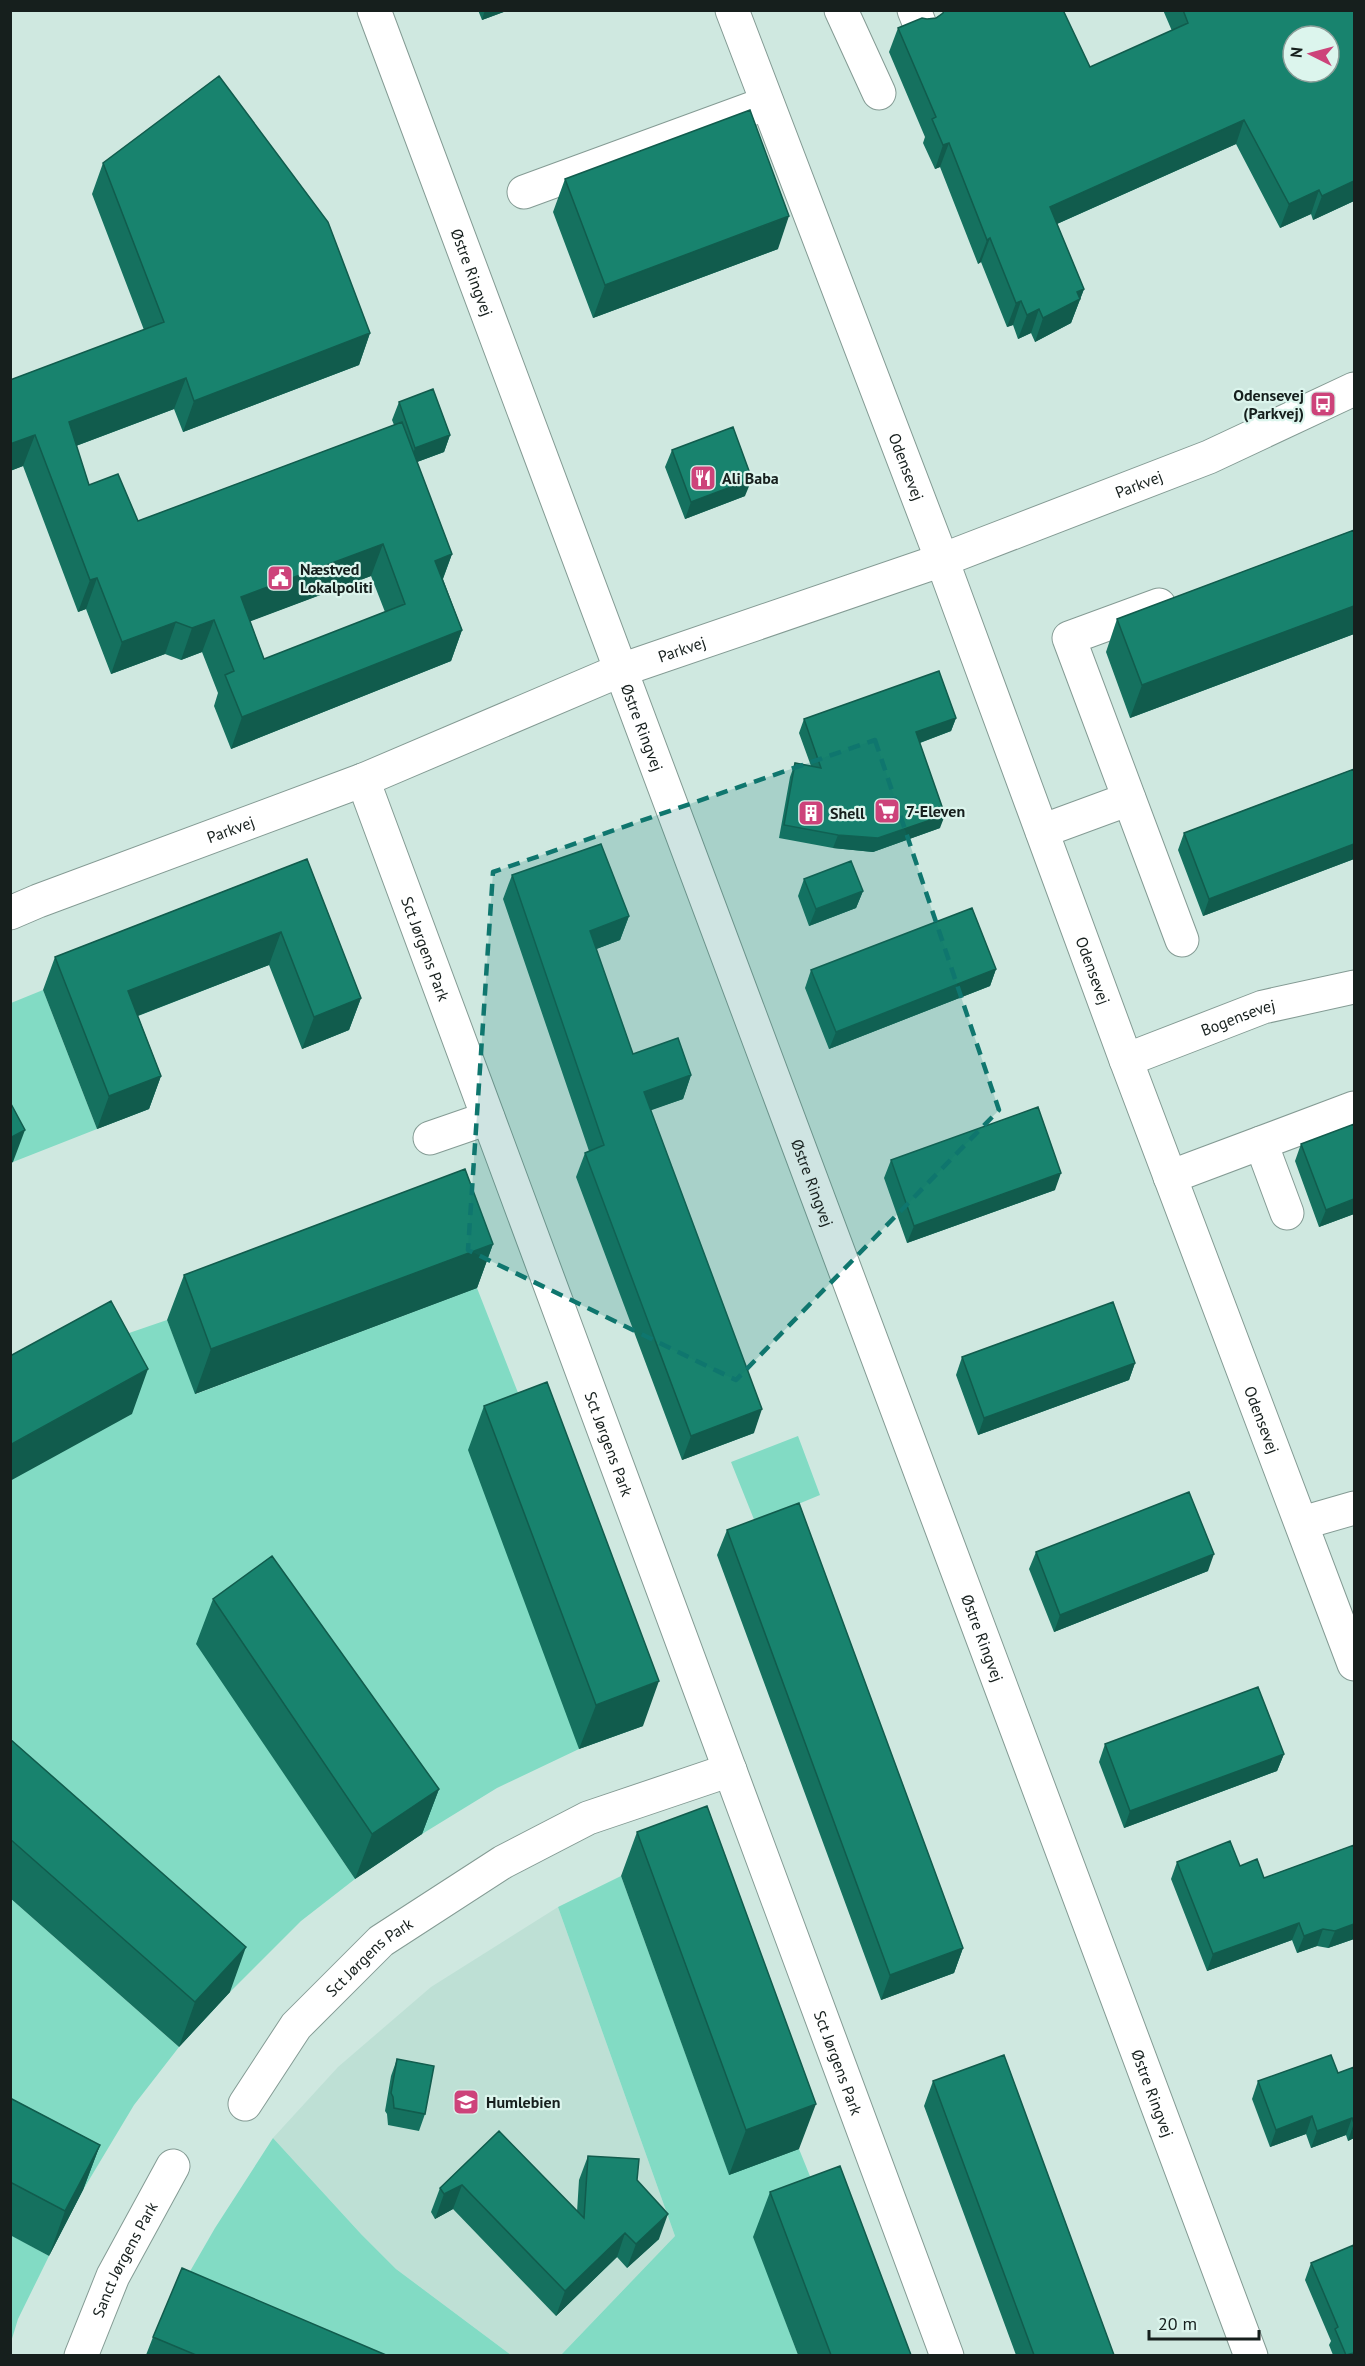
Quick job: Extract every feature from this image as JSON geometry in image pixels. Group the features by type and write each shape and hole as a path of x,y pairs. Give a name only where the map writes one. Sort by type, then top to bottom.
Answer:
{"street":[{"name":"Østre Ringvej","path":"374,10 1251,2355"},
{"name":"Odensevej","path":"732,10 942,560 1126,1060 1354,1664"},
{"path":"841,10 879,93"},
{"path":"524,192 767,103"},
{"name":"Parkvej","path":"10,913 363,780 621,670 942,560 1209,457 1354,389"},
{"path":"1182,940 1069,638 1191,593"},
{"name":"Sct Jørgens Park","path":"363,780 947,2355"},
{"path":"1042,831 1129,799"},
{"name":"Bogensevej","path":"1126,1060 1263,1006 1354,987"},
{"path":"1170,1177 1354,1108"},
{"path":"430,1138 488,1118"},
{"path":"1261,1143 1287,1213"},
{"path":"1302,1523 1354,1508"},
{"name":"Sct Jørgens Park","path":"245,2104 296,2026 381,1941 503,1862 588,1818 730,1770"},
{"name":"Sanct Jørgens Park","path":"81,2355 113,2276 173,2166"}],"highlighted area":[{"path":"875,740 999,1110 736,1380 468,1250 493,872"}],"shaded area":[{"name":"Humlebien","path":"558,1907 675,2236 561,2355 511,2355 396,2269 273,2138 338,2067 431,1987"}],"green space":[{"path":"43,990 97,1129 13,1162 11,1157 11,1003"},
{"path":"477,1288 531,1426 579,1749 497,1788 422,1834 256,1601 197,1644 355,1879 301,1921 230,1992 11,1798 11,1481 94,1345 167,1320 196,1394"},
{"path":"798,1436 820,1495 755,1522 731,1462"},
{"path":"621,1876 729,2174 799,2149 824,2211 754,2237 798,2355 561,2355 675,2236 558,1907"},
{"path":"10,1898 179,2047 134,2105 83,2190 11,2152"},
{"path":"273,2138 396,2269 511,2355 266,2355 166,2313 215,2228"},
{"path":"11,2235 49,2256 18,2319 11,2342"}],"building":[{"path":"944,10 1063,10 1090,67 1188,23 1183,10 1354,10 1354,181 1322,196 1319,190 1289,204 1244,120 1050,207 1084,289 1077,292 1080,299 1043,318 1039,309 1027,315 1021,301 1016,303 990,238 987,240 949,143 943,145 932,119 936,117 898,28 922,18 936,18"},
{"path":"219,76 328,222 370,333 194,401 186,378 69,422 89,485 118,474 138,521 402,422 452,554 435,561 462,630 242,717 225,675 234,671 214,620 192,628 176,622 122,642 97,578 90,580 35,435 10,444 10,380 164,322 103,163","holes":["383,544 405,604 264,659 241,597"]},
{"path":"750,110 789,216 605,285 565,179"},
{"path":"433,389 450,435 415,448 399,402"},
{"path":"733,427 752,479 691,502 672,450"},
{"path":"1354,530 1354,606 1142,685 1117,619"},
{"path":"939,671 956,718 916,732 945,815 878,838 838,835 784,825 795,763 821,768 804,719"},
{"path":"1354,769 1354,844 1209,899 1184,833"},
{"path":"601,844 629,916 590,931 633,1054 678,1038 691,1075 644,1092 762,1409 691,1436 585,1153 604,1145 512,875"},
{"path":"307,859 361,998 314,1017 281,932 128,991 161,1076 109,1096 55,957"},
{"path":"851,861 863,891 816,909 804,879"},
{"path":"972,908 996,969 836,1032 811,970"},
{"path":"10,1102 25,1130 10,1138"},
{"path":"1038,1107 1061,1173 914,1226 891,1160"},
{"path":"1354,1124 1354,1199 1326,1210 1301,1144"},
{"path":"465,1169 493,1244 211,1349 184,1275"},
{"path":"111,1301 148,1369 10,1445 10,1356"},
{"path":"1113,1302 1135,1363 984,1418 962,1357"},
{"path":"547,1382 659,1681 596,1705 484,1406"},
{"path":"1189,1492 1214,1554 1060,1615 1036,1552"},
{"path":"799,1503 963,1948 890,1975 727,1530"},
{"path":"272,1556 439,1789 372,1834 213,1599"},
{"path":"1258,1687 1284,1754 1130,1811 1105,1744"},
{"path":"10,1739 246,1947 195,2002 10,1839"},
{"path":"707,1806 816,2104 746,2130 637,1832"},
{"path":"1230,1841 1240,1866 1257,1859 1264,1878 1354,1845 1354,1924 1335,1931 1323,1929 1304,1936 1299,1923 1213,1954 1177,1862"},
{"path":"1004,2055 1114,2355 1034,2355 933,2081"},
{"path":"1331,2055 1338,2073 1354,2067 1354,2123 1352,2118 1317,2131 1312,2116 1276,2130 1258,2081"},
{"path":"397,2059 434,2066 425,2114 394,2108 391,2093"},
{"path":"10,2098 100,2145 65,2211 10,2182"},
{"path":"499,2131 584,2218 588,2156 639,2159 637,2180 668,2214 636,2244 625,2233 565,2291 462,2185 444,2194 440,2188"},
{"path":"840,2166 911,2355 831,2355 770,2192"},
{"path":"1354,2245 1354,2353 1346,2355 1335,2329 1338,2327 1311,2263"},
{"path":"182,2268 386,2355 196,2355 153,2337"}],"place":[{"name":"Odensevej (Parkvej)","path":"1323,404"},
{"name":"Ali Baba","path":"703,478"},
{"name":"Næstved Lokalpoliti","path":"280,578"},
{"name":"7-Eleven","path":"887,811"},
{"name":"Shell","path":"811,813"},
{"name":"Humlebien","path":"466,2102"}]}
